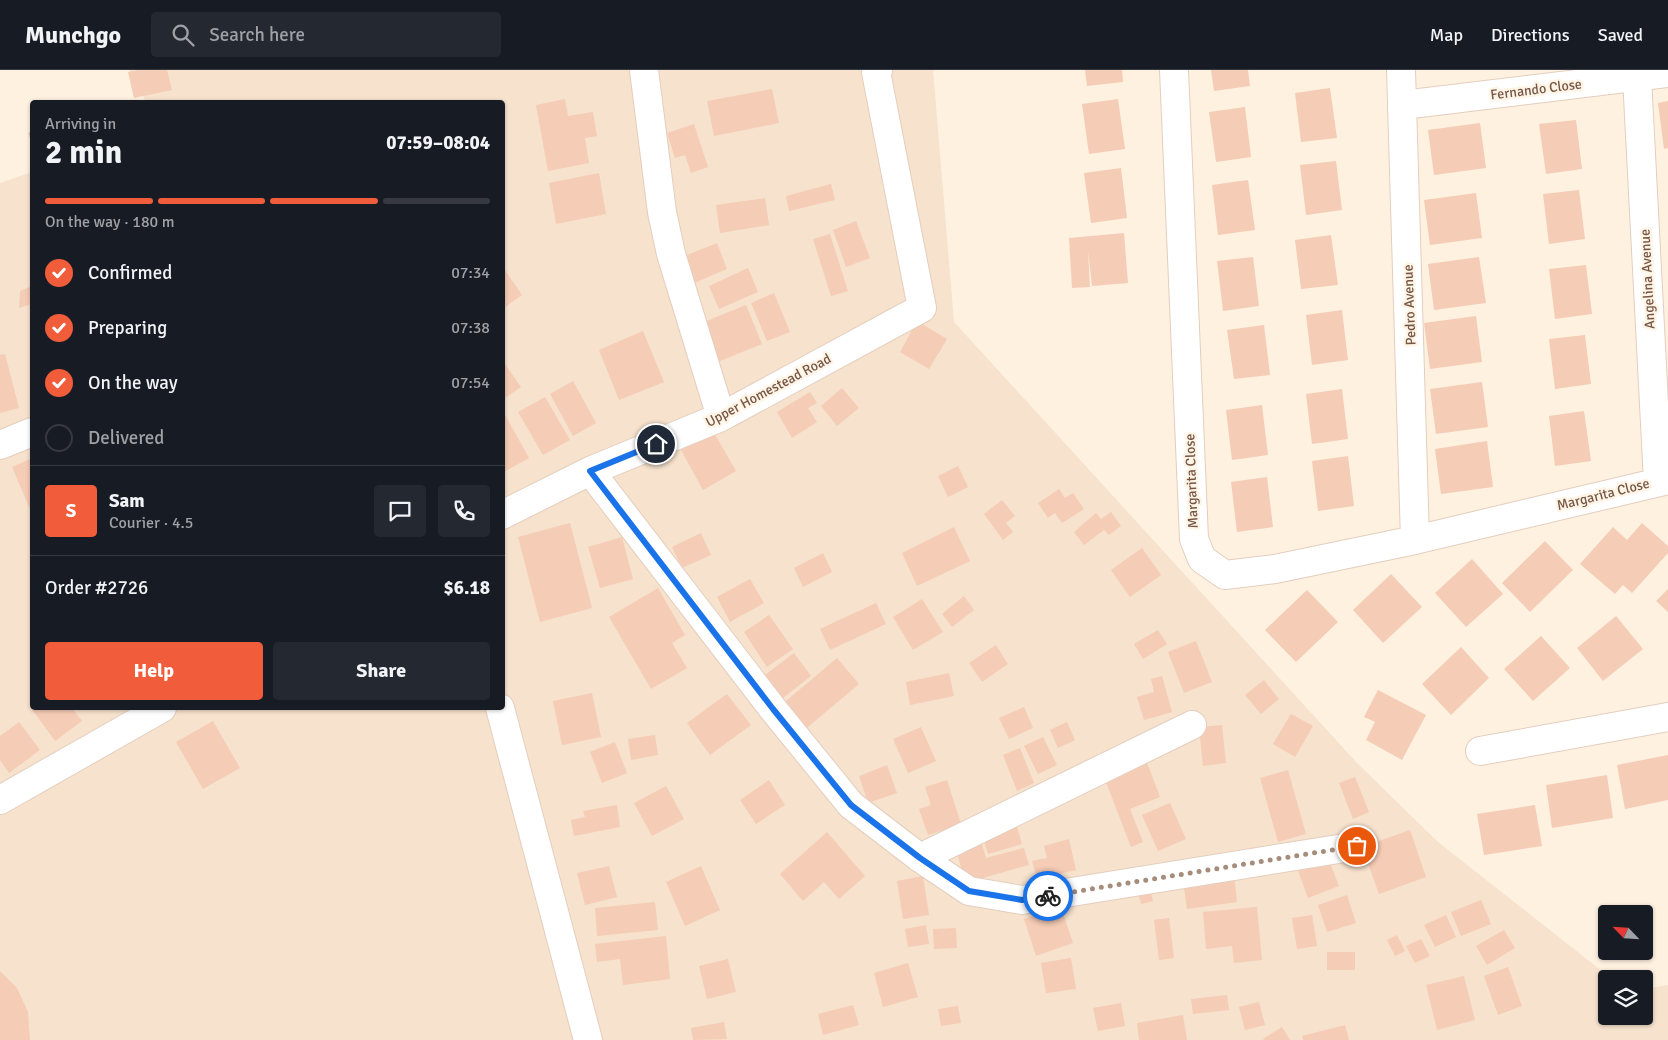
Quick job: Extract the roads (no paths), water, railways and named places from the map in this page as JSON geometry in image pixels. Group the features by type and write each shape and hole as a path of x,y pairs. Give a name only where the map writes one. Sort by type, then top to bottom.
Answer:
{"street":[{"path":"644,70 663,221 671,254 721,417"},
{"name":"Upper Homestead Road","path":"505,514 590,471 721,417 922,308 876,72 878,70"},
{"name":"Margarita Close","path":"1174,70 1194,539 1202,559 1224,575 1275,569 1415,540 1663,481"},
{"name":"Pedro Avenue","path":"1401,70 1415,540"},
{"name":"Fernando Close","path":"1403,105 1668,73"},
{"name":"Angelina Avenue","path":"1637,77 1663,481"},
{"path":"0,445 30,433"},
{"path":"590,471 773,709 851,805 920,858 969,891 1022,900 1357,846"},
{"path":"0,800 158,710"},
{"path":"501,710 588,1040"},
{"path":"1480,751 1668,717"},
{"path":"920,858 1192,725"}]}
